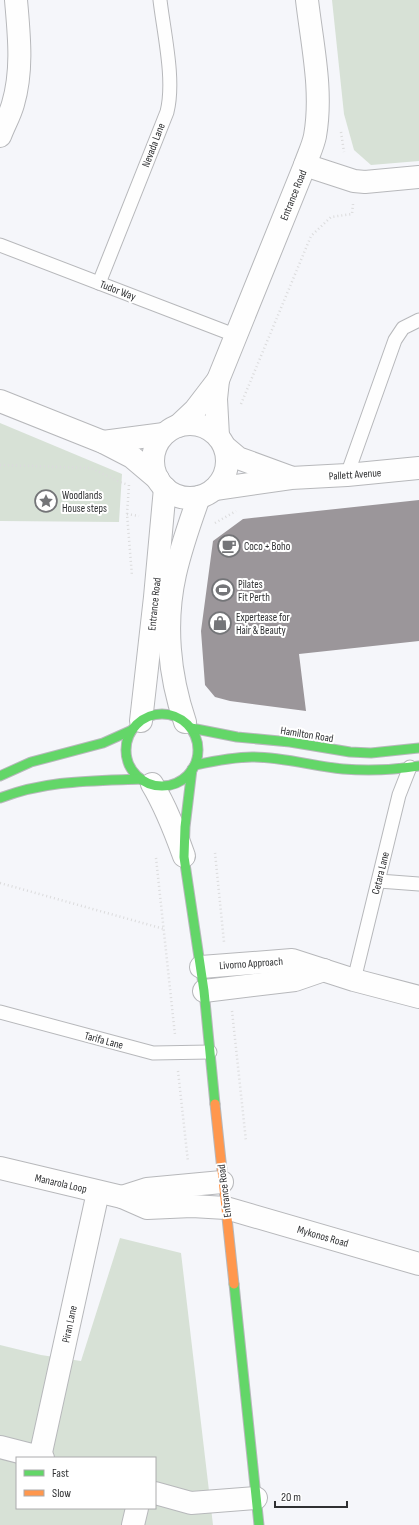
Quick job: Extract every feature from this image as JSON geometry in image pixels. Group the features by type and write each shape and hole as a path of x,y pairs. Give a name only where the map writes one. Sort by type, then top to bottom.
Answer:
{"main road":[{"path":"0,776 31,762 103,742 136,726 149,716 158,714 168,714 177,717 188,725 196,737 198,746 198,756 194,767 185,778 164,786 146,782 46,784 14,792 0,798"},
{"name":"Hamilton Road","path":"188,725 238,737 290,742 350,752 371,753 419,748"},
{"path":"136,726 128,740 126,751 128,762 133,771 146,782"},
{"path":"194,767 236,758 255,756 343,769 371,770 415,767"},
{"name":"Entrance Road","path":"194,767 185,827 184,857 204,992 222,1182 259,1525"}],"street":[{"path":"0,136 13,105 19,78 20,49 16,0"},
{"name":"Entrance Road","path":"171,430 195,410 218,380 305,166 315,137 318,110 317,83 307,0"},
{"path":"305,166 354,181 365,182 419,177"},
{"name":"Entrance Road","path":"218,380 216,399 221,442"},
{"path":"0,401 103,442 132,458 174,495 186,498 207,493 220,484 226,472 228,459 221,442 208,428 197,424 185,424 171,430 103,442"},
{"path":"161,483 154,467 154,455 157,444 171,430"},
{"name":"Pallett Avenue","path":"221,442 238,458 291,478"},
{"name":"Pallett Avenue","path":"207,493 241,485 291,478 347,475 419,468"},
{"name":"Entrance Road","path":"136,726 155,597 161,483"},
{"name":"Entrance Road","path":"188,725 178,701 171,667 169,626 175,574 207,493"},
{"name":"Entrance Road","path":"146,782 173,824 184,857"},
{"name":"Livorno Approach","path":"200,967 292,960 354,980 419,997"},
{"name":"Livorno Approach","path":"204,992 295,980 324,970"},
{"name":"Manarola Loop","path":"0,1168 122,1197 147,1208 192,1206 226,1208"},
{"name":"Manarola Loop","path":"122,1197 147,1189 222,1182"},
{"name":"Piran Lane","path":"41,1457 98,1192"},
{"name":"Mykonos Road","path":"226,1208 419,1264"},
{"path":"0,1447 37,1457"},
{"path":"156,1493 191,1503 256,1498"},
{"path":"133,1525 137,1509"}],"lane":[{"name":"Nevada Lane","path":"99,283 167,112 170,98 170,83 160,0"},
{"name":"Tudor Way","path":"0,245 236,336"},
{"path":"347,475 395,340 403,328 419,320"},
{"name":"Cetara Lane","path":"354,980 399,796 415,767"},
{"path":"378,881 419,884"},
{"name":"Tarifa Lane","path":"0,1012 153,1053 210,1052"}],"path":[{"path":"240,405 311,236 331,217 352,214 354,181 359,169 343,151 340,130"},
{"path":"0,465 91,468 122,483 129,484"},
{"path":"211,525 240,508 241,485"},
{"path":"0,883 164,929"}],"shaded area":[{"path":"332,0 419,0 419,161 371,165 354,150 344,114"},
{"path":"0,423 122,474 119,522 0,521"},
{"path":"120,1238 181,1253 213,1525 0,1525 0,1345 41,1355 81,1361"}],"building":[{"path":"419,500 419,641 299,654 306,711 230,701 215,697 205,685 201,631 213,541 243,519"}],"traffic: fast":[{"path":"162,714 182,720 192,730 198,750 192,770 182,780 162,786 142,780 132,770 126,750 132,730 142,720 162,714"},
{"path":"191,728 237,737 290,742 350,752 371,753 419,748"},
{"path":"0,776 31,762 103,743 132,730"},
{"path":"195,765 231,758 264,757 352,770 391,769 419,766"},
{"path":"192,769 185,827 184,857 204,991 215,1104"},
{"path":"0,798 35,788 70,782 141,779"},
{"path":"234,1284 259,1525"}],"traffic: slow":[{"path":"215,1104 234,1284"}],"place":[{"name":"Woodlands House steps","path":"46,501"},
{"name":"Coco + Boho","path":"229,546"},
{"name":"Pilates Fit Perth","path":"223,590"},
{"name":"Expertease for Hair & Beauty","path":"220,623"}]}
